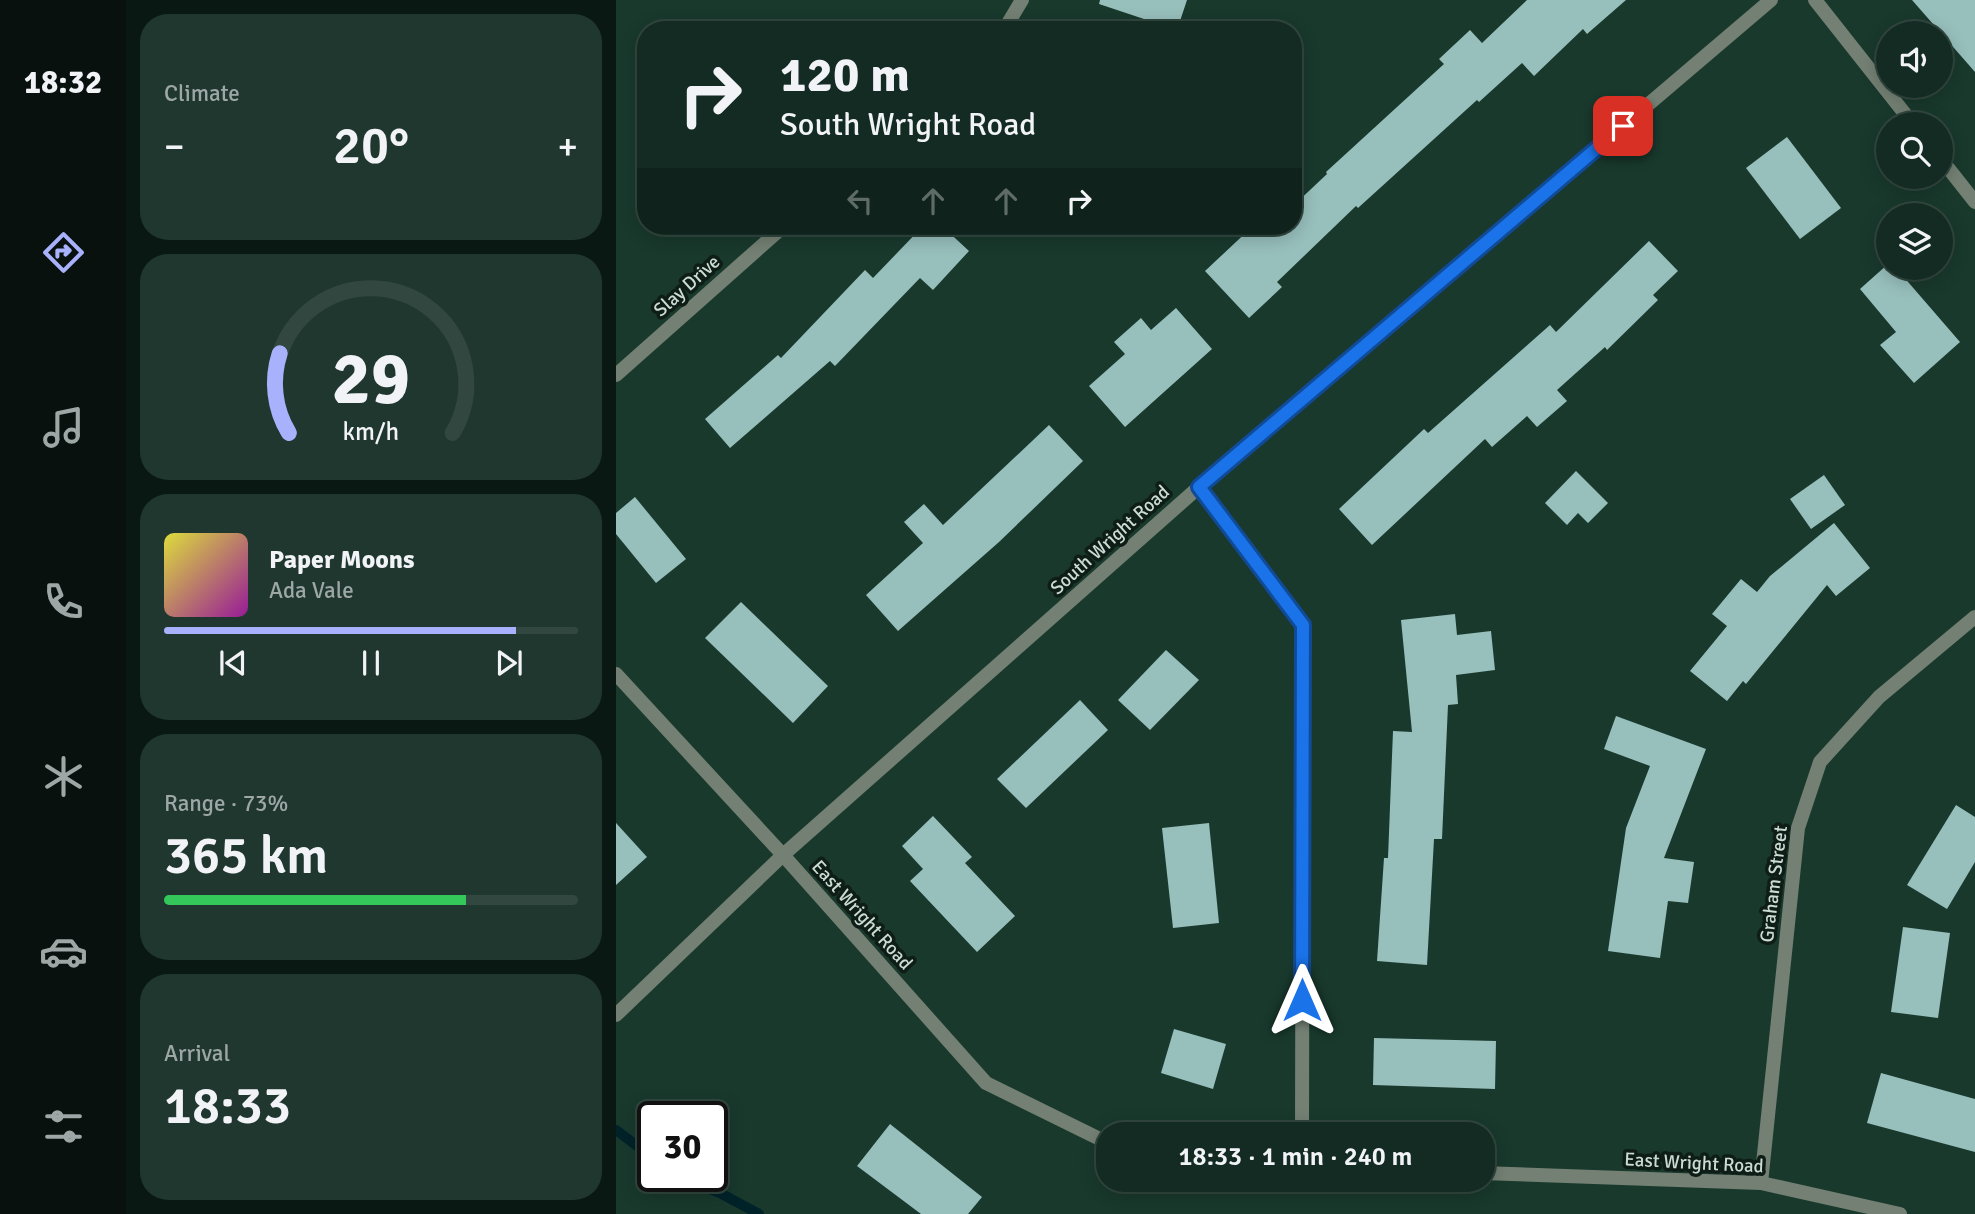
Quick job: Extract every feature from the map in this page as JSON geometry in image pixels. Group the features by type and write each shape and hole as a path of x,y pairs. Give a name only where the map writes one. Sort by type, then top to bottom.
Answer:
{"street":[{"path":"1009,21 1022,0"},
{"name":"South Wright Road","path":"616,1015 783,855 1199,487 1771,0"},
{"path":"1815,0 1904,112"},
{"path":"1953,174 1975,202"},
{"name":"Slay Drive","path":"616,375 774,235"},
{"path":"1199,487 1303,625 1302,1122"},
{"name":"Graham Street","path":"1761,1183 1798,828 1820,762 1879,697 1975,617"},
{"name":"East Wright Road","path":"616,674 783,855 986,1083 1096,1137"},
{"name":"East Wright Road","path":"1495,1173 1761,1183 1900,1214"}],"building":[{"path":"1100,0 1187,0 1180,21 1150,21 1099,4"},
{"path":"1527,0 1626,0 1587,34 1583,29 1534,76 1522,63 1479,102 1477,100 1358,208 1356,206 1277,282 1282,287 1249,318 1205,271 1243,235 1302,235 1302,198 1326,172 1444,64 1439,59 1470,30 1482,43"},
{"path":"1912,0 1975,0 1975,72 1953,47 1953,21 1930,21"},
{"path":"1787,137 1841,208 1800,239 1746,168"},
{"path":"914,235 952,235 969,251 933,290 920,278 835,366 830,361 730,448 705,419 778,355 781,358 865,270 873,278"},
{"path":"1649,241 1678,271 1653,295 1658,300 1607,350 1605,347 1557,390 1567,401 1537,427 1527,416 1492,447 1485,439 1372,545 1339,509 1424,429 1428,433 1550,325 1556,332"},
{"path":"1876,275 1876,280 1906,280 1960,342 1914,383 1880,345 1896,332 1860,289"},
{"path":"1176,308 1212,349 1125,427 1089,386 1125,354 1114,342 1141,318 1151,330"},
{"path":"1049,425 1083,461 999,542 898,631 866,595 923,543 904,522 924,504 943,525"},
{"path":"1576,471 1608,503 1588,523 1578,513 1567,525 1545,503"},
{"path":"1824,475 1845,505 1811,529 1790,499"},
{"path":"635,497 686,559 656,583 616,534 616,513"},
{"path":"1834,523 1870,568 1836,596 1827,585 1746,684 1743,681 1727,701 1690,671 1727,626 1712,614 1741,579 1757,592 1770,576"},
{"path":"741,602 828,686 793,723 705,638"},
{"path":"1455,614 1457,635 1491,631 1495,670 1456,675 1458,704 1448,705 1442,839 1434,839 1427,965 1377,961 1384,858 1388,858 1393,731 1412,732 1401,620"},
{"path":"1166,650 1199,680 1150,730 1118,700"},
{"path":"1080,700 1108,730 1026,808 997,779"},
{"path":"1616,716 1706,749 1664,858 1694,862 1688,903 1668,901 1660,958 1608,951 1626,828 1650,766 1604,749"},
{"path":"1956,805 1975,817 1975,862 1947,909 1907,885"},
{"path":"933,816 972,857 965,863 1015,916 977,952 910,881 923,869 902,846"},
{"path":"616,823 647,857 616,885"},
{"path":"1209,823 1219,923 1173,928 1162,828"},
{"path":"1903,927 1950,933 1938,1018 1891,1012"},
{"path":"1174,1029 1226,1044 1213,1089 1161,1073"},
{"path":"1374,1038 1496,1041 1495,1089 1373,1085"},
{"path":"1881,1073 1975,1099 1975,1152 1867,1123"},
{"path":"890,1124 982,1197 968,1214 921,1214 857,1166"}],"waterway":[{"path":"616,1130 637,1146"},
{"path":"717,1192 759,1214"}],"route":[{"path":"1302,1000 1303,625 1199,487 1623,126"}]}
